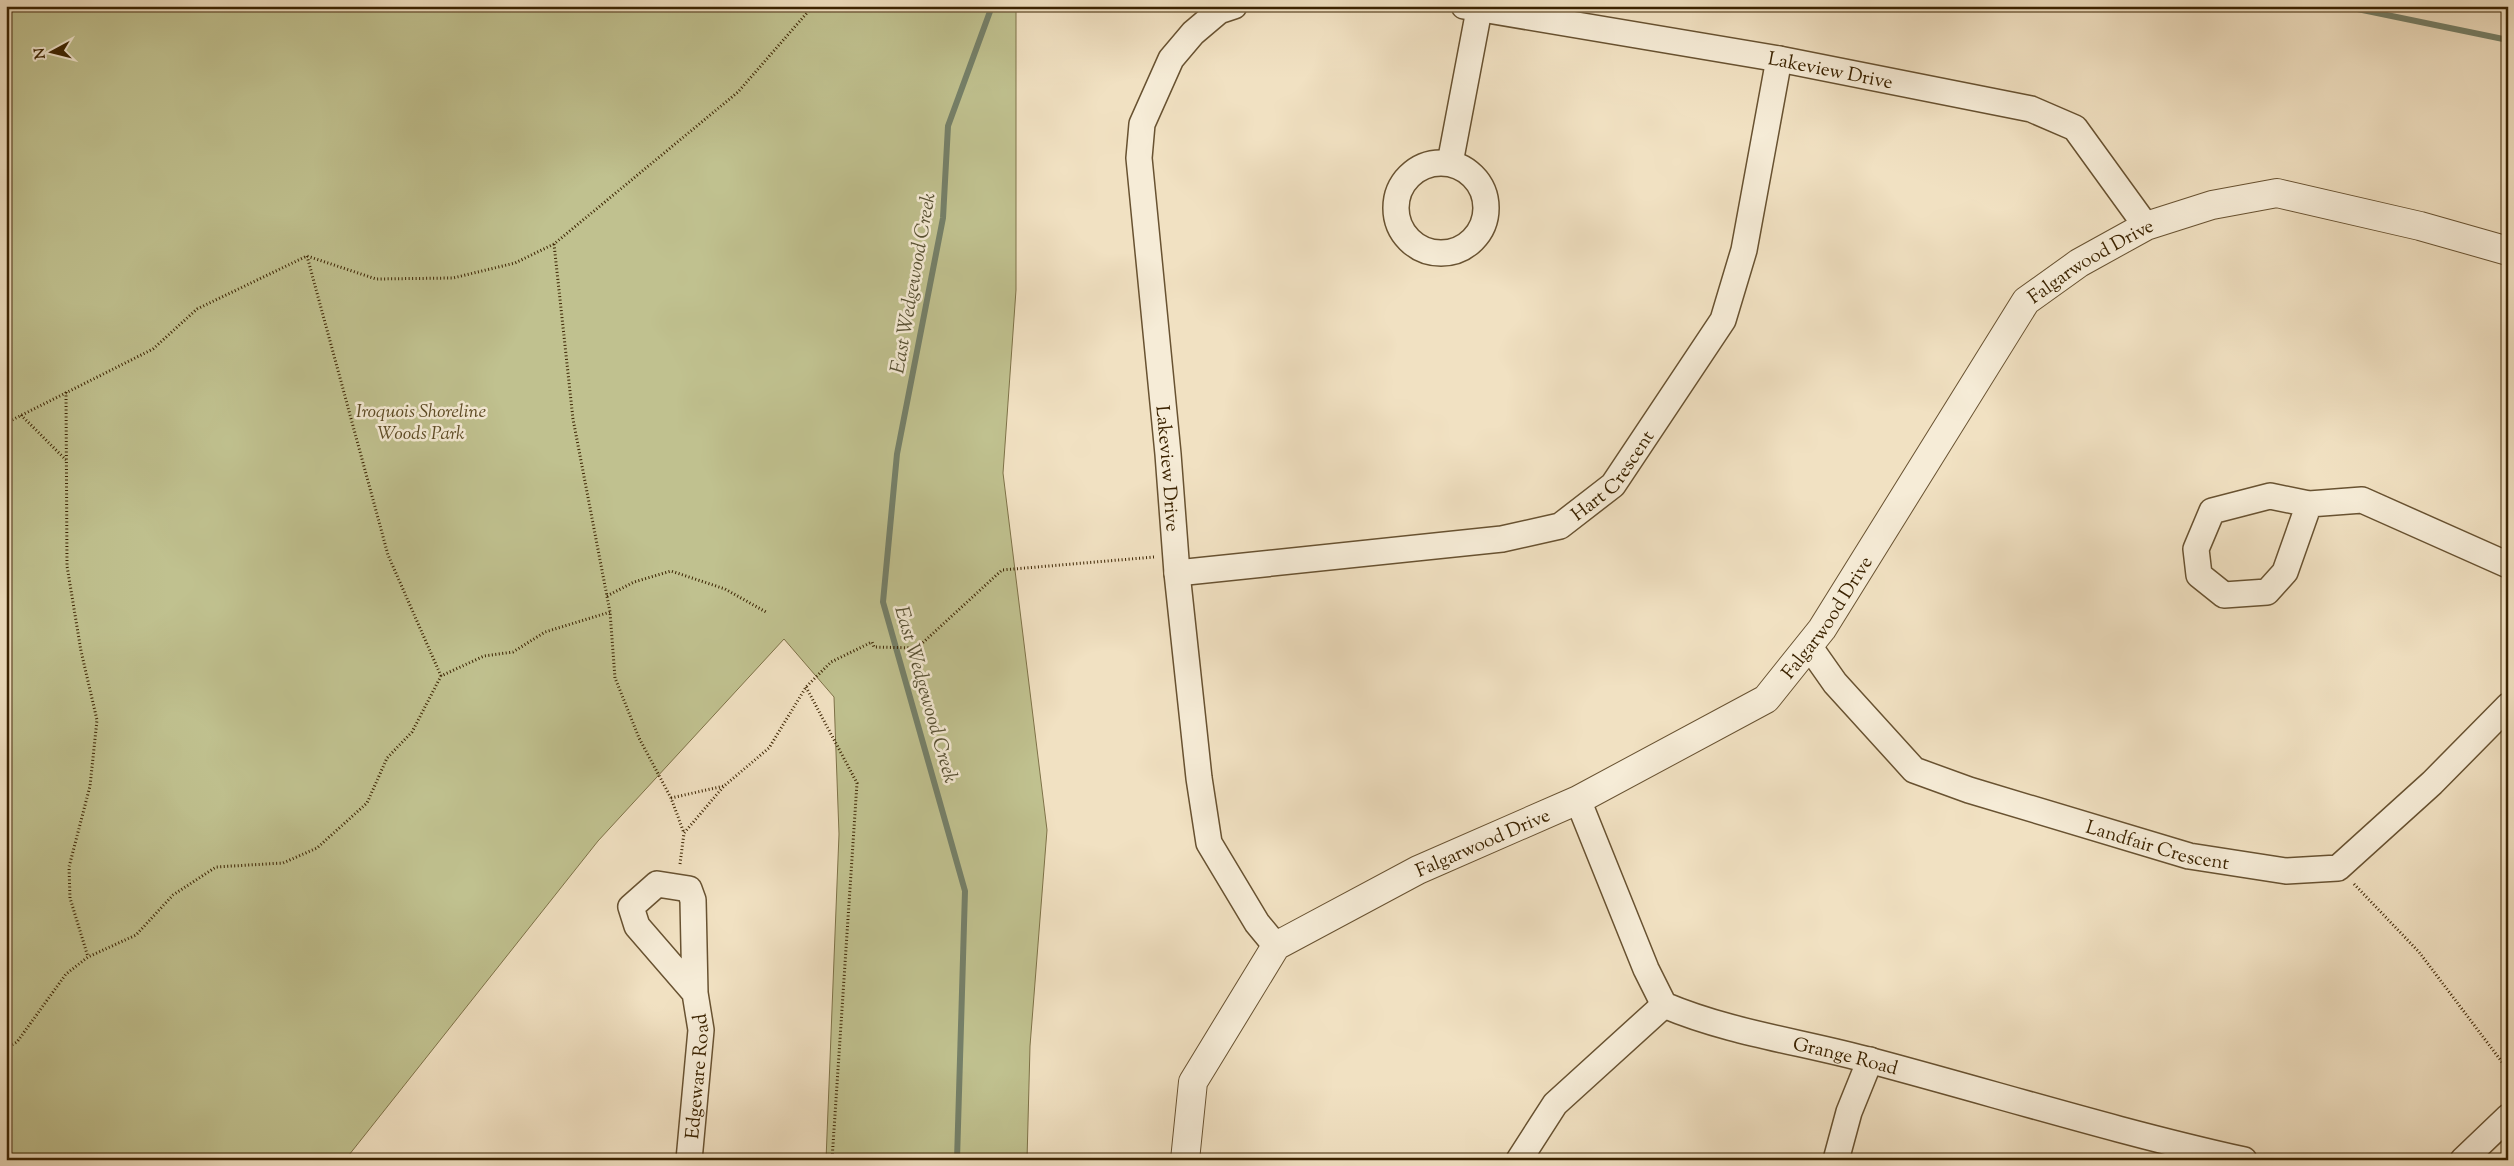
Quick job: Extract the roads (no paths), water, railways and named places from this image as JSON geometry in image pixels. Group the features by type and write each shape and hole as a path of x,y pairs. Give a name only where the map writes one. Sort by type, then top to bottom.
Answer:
{"street":[{"name":"Lakeview Drive","path":"1234,6 1220,11 1193,33 1171,59 1142,124 1140,158 1168,454 1177,573 1199,778 1209,843 1257,923 1276,946"},
{"name":"Lakeview Drive","path":"1471,8 1779,59 2031,109 2075,128 2146,226"},
{"path":"1450,163 1471,8"},
{"name":"Hart Crescent","path":"1177,573 1502,539 1560,526 1613,485 1723,320 1744,250 1779,59"},
{"name":"Falgarwood Drive","path":"1276,946 1418,870 1578,800 1766,700 1822,629 2026,301 2079,263 2146,226 2212,205 2277,194 2420,226 2508,251"},
{"path":"2309,504 2285,572 2267,592 2224,595 2199,575 2196,549 2212,511 2270,496 2309,504 2362,500 2508,565"},
{"name":"Landfair Crescent","path":"1808,646 1835,683 1914,770 1969,790 2189,856 2286,871 2338,868 2432,783 2508,706"},
{"path":"1519,1160 1555,1104 1664,1005 1646,969 1578,800"},
{"name":"Edgeware Road","path":"689,1160 701,1030 695,993 693,900 689,889 657,884 631,907 636,926 695,993"},
{"path":"1185,1160 1193,1082 1276,946"},
{"name":"Grange Road","path":"1664,1005 1702,1021 1870,1060 2155,1150 2244,1160"},
{"path":"1836,1160 1849,1112 1870,1060"},
{"path":"2463,1160 2508,1117"}],"waterway":[{"name":"East Wedgewood Creek","path":"957,1160 965,891 883,602 897,454 943,218 948,126 992,6"},
{"path":"2343,6 2508,40"}],"park label":[{"name":"Iroquois Shoreline Woods Park","path":"421,421"}]}
